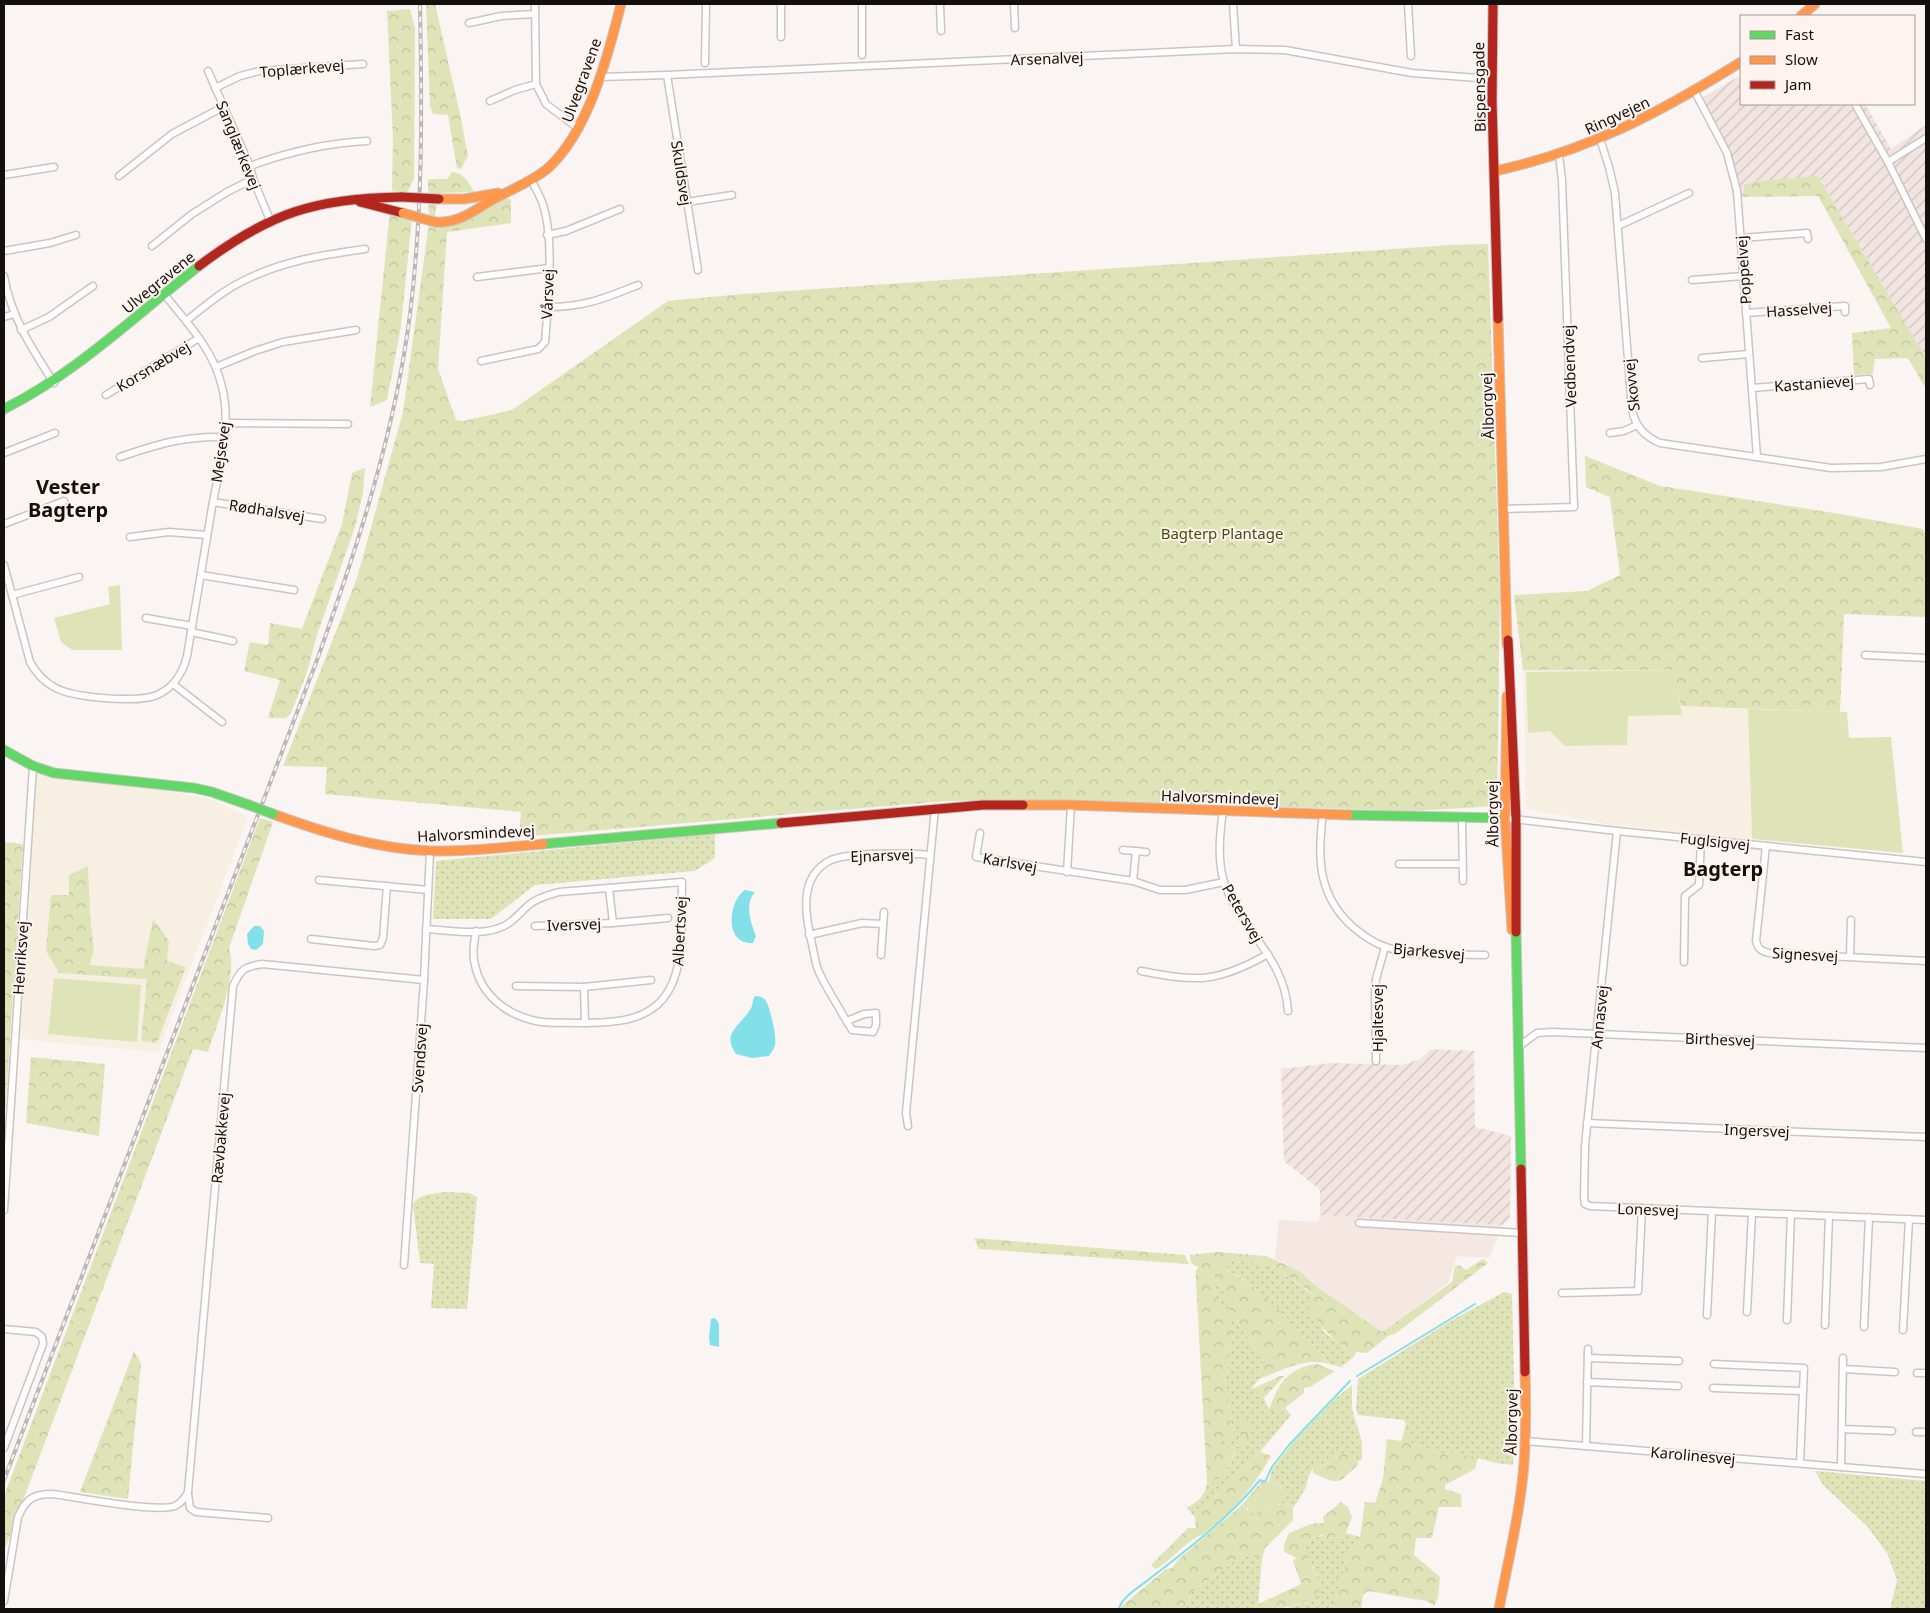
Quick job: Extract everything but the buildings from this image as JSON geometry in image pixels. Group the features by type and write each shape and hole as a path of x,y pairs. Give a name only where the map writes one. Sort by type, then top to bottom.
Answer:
{"street":[{"path":"535,4 536,84 546,104 579,130"},
{"name":"Ulvegravene","path":"342,200 371,203 435,222 454,222 531,180 564,151 579,130 587,114 600,77 621,4"},
{"path":"705,63 706,4"},
{"path":"781,4 781,37"},
{"path":"862,4 862,55"},
{"path":"940,4 941,30"},
{"path":"1014,4 1016,28"},
{"path":"1233,4 1236,49"},
{"path":"1408,4 1411,56"},
{"name":"Bispensgade","path":"1492,4 1491,79 1495,170"},
{"path":"1804,15 1815,4"},
{"path":"469,23 501,16 535,14"},
{"name":"Arsenalvej","path":"600,77 1236,49 1285,50 1412,73 1491,79"},
{"name":"Ringvejen","path":"1495,170 1519,167 1560,155 1600,139 1646,118 1695,92 1740,63"},
{"name":"Toplærkevej","path":"215,88 240,76 259,71 363,64"},
{"name":"Sanglærkevej","path":"208,71 250,166 253,179 270,220"},
{"name":"Skuldsvej","path":"667,75 698,270"},
{"path":"490,101 515,90 536,84"},
{"name":"Poppelvej","path":"1695,92 1718,133 1729,160 1737,191 1757,457"},
{"path":"1856,105 1888,162 1926,239"},
{"path":"119,176 172,134 223,107"},
{"path":"1888,162 1926,138"},
{"name":"Skovvej","path":"1600,139 1615,193 1632,410 1637,425 1643,433 1660,443 1831,468 1858,469 1899,465 1926,459"},
{"path":"250,166 298,150 343,142 367,141"},
{"name":"Vedbendvej","path":"1504,509 1574,507 1560,155"},
{"path":"4,175 54,166"},
{"name":"Ålborgvej","path":"1495,170 1508,640 1516,819 1516,958 1525,1336 1525,1441 1519,1506 1499,1609"},
{"path":"152,246 192,214 226,192 253,179"},
{"name":"Vårsvej","path":"481,361 538,349 545,342 549,268 547,235 542,203 531,180"},
{"name":"Ulvegravene","path":"4,410 54,383 214,254 270,220 318,204 355,198 464,199 506,192"},
{"path":"1618,226 1689,193"},
{"path":"687,202 732,195"},
{"path":"547,235 566,231 620,210"},
{"path":"1740,238 1807,233 1808,239"},
{"path":"4,252 50,243 76,235"},
{"path":"186,321 223,293 267,270 309,257 365,249"},
{"path":"477,277 549,268"},
{"path":"4,276 14,314 21,330 54,383"},
{"path":"1692,280 1743,276"},
{"path":"548,307 568,307 587,304 638,285"},
{"path":"21,330 49,317 94,286"},
{"name":"Mejsevej","path":"164,294 199,338 216,368 224,398 226,423 185,664 173,684"},
{"name":"Hasselvej","path":"1746,313 1845,306 1845,312"},
{"path":"4,318 14,314"},
{"path":"216,368 255,351 283,342 356,330"},
{"name":"Korsnæbvej","path":"106,394 199,338"},
{"path":"1702,358 1749,354"},
{"name":"Kastanievej","path":"1752,388 1869,379 1870,385"},
{"path":"226,423 348,424"},
{"path":"1610,433 1624,431 1637,425"},
{"path":"4,453 54,433"},
{"path":"120,457 197,436 224,437"},
{"path":"4,524 64,501"},
{"name":"Rødhalsvej","path":"213,502 322,519"},
{"path":"130,537 169,532 207,535"},
{"path":"4,564 30,662 36,672 55,688 69,694 134,699 156,695 173,684 222,722"},
{"path":"200,575 294,590"},
{"path":"12,595 79,577"},
{"path":"146,618 233,641"},
{"name":"Ålborgvej","path":"1508,640 1505,818 1511,920 1516,958"},
{"path":"1865,655 1926,658"},
{"name":"Halvorsmindevej","path":"4,750 33,766 47,771 65,775 194,788 212,792 342,839 382,847 430,852 935,808 1007,805 1071,805 1505,818"},
{"name":"Henriksvej","path":"4,1210 33,766"},
{"path":"1067,872 1071,805"},
{"path":"908,1126 906,1114 935,808"},
{"name":"Petersvej","path":"1223,810 1220,838 1221,868 1224,882 1231,899 1268,954 1285,986 1288,1010"},
{"name":"Bjarkesvej","path":"1323,814 1319,851 1324,882 1343,918 1371,940 1385,947 1429,954 1485,955"},
{"path":"1462,817 1463,881"},
{"name":"Fuglsigvej","path":"1505,818 1701,840 1926,862"},
{"name":"Annasvej","path":"1586,1204 1584,1197 1584,1173 1587,1123 1617,831"},
{"name":"Karlsvej","path":"980,832 976,857 1133,881 1160,890 1197,888 1224,882"},
{"path":"1684,962 1685,896 1699,885 1701,840"},
{"name":"Signesvej","path":"1766,846 1756,941 1761,951 1769,954 1926,961"},
{"path":"1123,850 1146,852"},
{"path":"1133,881 1136,851"},
{"name":"Svendsvej","path":"404,1265 424,980 430,852"},
{"name":"Ejnarsvej","path":"847,1022 818,970 805,916 808,883 822,865 844,856 930,854"},
{"path":"1399,864 1462,864"},
{"path":"319,880 428,890"},
{"name":"Albertsvej","path":"426,929 490,931 504,926 530,904 544,896 559,892 682,882 678,970 668,992 656,1005 640,1016 617,1022 538,1022 522,1018 499,1004 490,996 480,981 475,965 476,932"},
{"path":"311,939 374,946 380,945 383,938 387,886"},
{"name":"Iversvej","path":"609,888 614,923"},
{"path":"881,955 884,912"},
{"name":"Iversvej","path":"535,926 614,923 668,918"},
{"path":"1850,957 1851,920"},
{"path":"810,935 862,924 883,924"},
{"name":"Hjaltesvej","path":"1376,1061 1375,992 1376,980 1385,947"},
{"path":"1141,971 1179,978 1212,978 1244,968 1268,954"},
{"name":"Rævbakkevej","path":"188,1492 233,986 239,974 246,966 262,964 424,980"},
{"path":"516,986 584,986 651,980"},
{"path":"584,986 585,1023"},
{"path":"876,1013 876,1025 873,1032 852,1030 847,1022 864,1014 876,1013"},
{"name":"Birthesvej","path":"1518,1047 1537,1032 1926,1048"},
{"name":"Ingersvej","path":"1587,1123 1926,1137"},
{"name":"Lonesvej","path":"1586,1204 1590,1206 1926,1220"},
{"path":"1562,1293 1638,1291 1642,1208"},
{"path":"1707,1315 1712,1211"},
{"path":"1747,1312 1752,1213"},
{"path":"1787,1320 1791,1214"},
{"path":"1826,1325 1829,1216"},
{"path":"1864,1328 1869,1217"},
{"path":"1903,1330 1909,1219"},
{"path":"1359,1223 1522,1233"},
{"path":"4,1329 36,1332 42,1337 43,1344 4,1448"},
{"path":"1586,1446 1588,1349"},
{"path":"1588,1358 1679,1362"},
{"path":"1841,1467 1843,1358"},
{"path":"1714,1364 1803,1367 1800,1464"},
{"path":"1843,1369 1895,1372"},
{"path":"1917,1373 1926,1373"},
{"path":"1588,1382 1678,1386"},
{"path":"1713,1388 1803,1391"},
{"path":"1842,1429 1892,1431"},
{"path":"1916,1432 1926,1432"},
{"name":"Karolinesvej","path":"1525,1441 1926,1474"},
{"path":"188,1492 190,1508 196,1512 268,1518"},
{"path":"4,1601 18,1517 23,1506 31,1498 41,1494 52,1494 164,1508 180,1503 188,1492"}],"shaded area":[{"path":"1740,76 1740,105 1866,105 1891,149 1926,125 1926,358 1818,176 1744,186 1743,197 1733,197 1727,166 1718,140 1695,102"},
{"path":"1523,670 1673,670 1681,706 1748,709 1752,839 1612,825 1526,809"},
{"path":"36,771 69,779 126,785 209,798 248,817 158,1052 18,1039"},
{"path":"1431,1049 1474,1051 1475,1127 1511,1136 1510,1218 1503,1225 1320,1215 1320,1190 1284,1161 1281,1069 1331,1063 1403,1065 1420,1059"},
{"path":"1320,1215 1503,1225 1489,1258 1457,1256 1448,1283 1382,1332 1275,1258 1279,1220 1318,1222"}],"green space":[{"path":"426,4 435,4 460,114 468,156 461,169 457,168 448,115 433,114 430,106"},
{"path":"410,9 415,28 414,179 407,192 392,191 393,138 387,11"},
{"name":"Bagterp Plantage","path":"452,172 463,176 474,192 438,193 434,224 445,226 498,199 511,199 511,223 447,232 438,369 456,420 463,421 512,410 668,301 743,294 1488,244 1500,598 1497,806 1414,811 1036,800 947,801 519,837 521,812 325,794 327,767 283,766 357,578 403,412 429,223 428,179 447,179"},
{"path":"1818,176 1926,358 1926,389 1908,358 1875,359 1873,374 1854,375 1852,333 1891,328 1818,196 1743,197 1744,185 1758,181"},
{"path":"390,211 412,218 401,326 387,400 370,407"},
{"path":"1585,456 1660,486 1923,529 1926,535 1926,617 1844,614 1840,712 1681,706 1673,670 1523,670 1514,595 1587,591 1620,575 1610,497 1586,487"},
{"path":"365,468 363,493 355,527 317,635 307,672 291,713 286,718 268,718 280,680 244,671 250,642 268,645 270,623 302,629 342,524 352,473"},
{"path":"120,585 122,650 72,650 61,642 54,618 110,604 108,587"},
{"path":"1674,670 1682,715 1628,716 1627,745 1565,746 1550,731 1528,733 1526,672"},
{"path":"1748,709 1847,712 1849,738 1891,737 1903,853 1752,839"},
{"path":"260,818 273,822 229,948 231,972 229,986 208,1052 193,1049 4,1551 4,1496"},
{"path":"715,834 715,858 695,871 535,885 491,919 433,919 436,861"},
{"path":"4,842 23,844 4,1130"},
{"path":"88,866 94,951 89,965 143,969 153,919 169,941 167,961 186,967 157,1043 141,1041 147,979 59,973 46,951 51,895 69,895 69,875"},
{"path":"54,978 141,985 137,1042 48,1034"},
{"path":"31,1057 105,1064 99,1136 26,1123"},
{"path":"445,1192 469,1193 477,1197 467,1309 431,1308 434,1264 420,1263 413,1205 415,1201 422,1197"},
{"path":"974,1238 1185,1255 1189,1264 979,1249"},
{"path":"1216,1252 1266,1256 1299,1271 1316,1286 1382,1332 1452,1282 1455,1266 1459,1265 1466,1270 1483,1259 1488,1263 1395,1334 1388,1336 1367,1353 1356,1352 1354,1355 1327,1333 1316,1320 1306,1304 1313,1298 1313,1294 1274,1267 1259,1263 1226,1260 1226,1269 1242,1278 1271,1302 1322,1354 1326,1363 1308,1362 1259,1379 1264,1362 1229,1309 1223,1293 1225,1291 1213,1275 1216,1300 1229,1319 1234,1339 1230,1348 1225,1378 1233,1435 1232,1439 1219,1439 1220,1447 1235,1448 1230,1463 1211,1484 1207,1482 1196,1281 1196,1270 1199,1268 1191,1263 1190,1255"},
{"path":"1225,1260 1259,1263 1274,1267 1313,1295 1323,1331 1355,1356 1341,1367 1326,1363 1322,1354 1294,1325 1245,1280 1227,1269"},
{"path":"1212,1274 1225,1291 1229,1309 1264,1362 1259,1379 1252,1388 1254,1394 1264,1398 1269,1410 1285,1408 1291,1415 1260,1452 1228,1479 1225,1488 1195,1517 1187,1508 1203,1495 1207,1482 1211,1484 1227,1468 1233,1459 1235,1448 1220,1447 1219,1439 1232,1439 1233,1435 1225,1378 1230,1348 1234,1339 1215,1299"},
{"path":"1504,1292 1512,1294 1515,1425 1513,1465 1453,1452 1450,1456 1411,1443 1411,1438 1403,1436 1406,1424 1404,1420 1358,1415 1356,1410 1358,1379 1452,1320"},
{"path":"134,1351 141,1363 128,1499 80,1492"},
{"path":"1317,1364 1335,1371 1310,1387 1304,1388 1304,1393 1285,1408 1269,1411 1280,1385 1291,1373"},
{"path":"1280,1376 1284,1376 1264,1398 1254,1394 1252,1389"},
{"path":"1352,1385 1352,1409 1362,1442 1362,1460 1357,1461 1351,1453 1339,1455 1325,1464 1313,1468 1308,1477 1306,1487 1293,1508 1281,1503 1286,1492 1283,1488 1272,1482 1265,1486 1255,1500 1247,1505 1247,1509 1243,1504 1261,1482 1269,1481 1272,1470 1290,1446 1336,1398"},
{"path":"1241,1420 1251,1428 1242,1449 1240,1448"},
{"path":"1403,1436 1411,1438 1411,1443 1450,1456 1452,1452 1478,1458 1475,1469 1445,1485 1445,1489 1461,1494 1462,1507 1439,1507 1432,1538 1416,1538 1414,1555 1440,1577 1438,1598 1434,1606 1427,1601 1368,1591 1363,1595 1361,1609 1334,1609 1350,1549 1360,1537 1365,1502 1375,1503 1383,1479 1387,1439 1401,1441"},
{"path":"1260,1452 1271,1456 1250,1488 1234,1506 1216,1524 1161,1566 1156,1569 1151,1565 1188,1528 1196,1528 1195,1517 1225,1488 1227,1479"},
{"path":"1351,1453 1359,1464 1342,1479 1338,1481 1329,1480 1313,1473 1313,1468 1325,1464 1339,1455"},
{"path":"1815,1471 1926,1481 1926,1609 1890,1609 1897,1580 1887,1553 1867,1526 1823,1485"},
{"path":"1271,1482 1286,1491 1282,1502 1276,1506 1272,1504 1259,1512 1249,1513 1247,1505 1257,1498 1262,1484"},
{"path":"1341,1502 1348,1507 1352,1517 1346,1533 1341,1537 1330,1538 1322,1535 1309,1539 1304,1547 1321,1587 1301,1604 1274,1609 1256,1609 1254,1607 1258,1604 1301,1584 1293,1560 1297,1558 1284,1552 1284,1545 1289,1533 1311,1524 1324,1523 1323,1517"},
{"path":"1281,1503 1293,1508 1293,1520 1265,1548 1262,1559 1248,1555 1234,1561 1192,1592 1185,1609 1121,1609 1122,1606 1165,1570 1172,1568 1179,1559 1243,1504 1249,1513 1267,1508 1272,1504 1280,1505"},
{"path":"1346,1533 1360,1537 1350,1549 1334,1609 1285,1609 1306,1602 1317,1576 1304,1547 1309,1539 1322,1536 1336,1538"},
{"path":"1248,1555 1262,1559 1258,1604 1254,1607 1256,1609 1185,1609 1192,1592 1234,1561"}],"water":[{"path":"745,890 755,892 749,908 756,936 753,943 744,942 737,937 733,930 732,912 739,896"},
{"path":"254,926 260,926 264,931 263,944 256,950 251,949 248,944 247,934"},
{"path":"755,996 764,999 768,1004 773,1023 775,1045 769,1056 752,1058 736,1054 730,1041 734,1030 751,1008"},
{"path":"714,1318 719,1324 719,1347 710,1345 711,1319"}],"waterway":[{"path":"1357,1376 1475,1304"},
{"path":"1119,1609 1123,1601 1135,1589 1207,1533 1235,1508 1260,1480 1265,1482 1272,1467 1289,1445 1350,1381"}],"railway":[{"path":"4,1480 317,660 373,490 395,403 410,314 414,275 421,159 420,4"}],"traffic: fast":[{"path":"4,409 57,378 81,361 199,266"},
{"path":"4,750 33,766 54,773 194,788 249,805"},
{"path":"249,805 273,814"},
{"path":"1348,815 1505,818"},
{"path":"543,844 781,823"},
{"path":"1516,932 1521,1169"}],"traffic: slow":[{"path":"435,222 459,219 534,178 547,169 561,154 585,115 603,70 621,4"},
{"path":"1802,15 1815,4"},
{"path":"1495,171 1561,153 1623,128 1682,97 1740,63"},
{"path":"439,199 464,199 498,193"},
{"path":"403,213 435,222"},
{"path":"1498,319 1507,645"},
{"path":"1507,696 1505,818 1512,930"},
{"path":"1023,805 1348,815"},
{"path":"273,814 351,839 412,850 460,851 543,844"},
{"path":"1499,1609 1517,1519 1524,1464 1525,1372"}],"traffic: jam":[{"path":"1493,4 1492,101 1498,319"},
{"path":"199,266 248,233 294,212 318,205 343,201 402,197"},
{"path":"402,197 439,199"},
{"path":"360,202 403,213"},
{"path":"1508,640 1516,819 1516,932"},
{"path":"781,823 983,805 1023,805"},
{"path":"1521,1169 1525,1372"}],"district":[{"name":"Vester Bagterp","path":"68,498"},
{"name":"Bagterp","path":"1723,868"}]}
